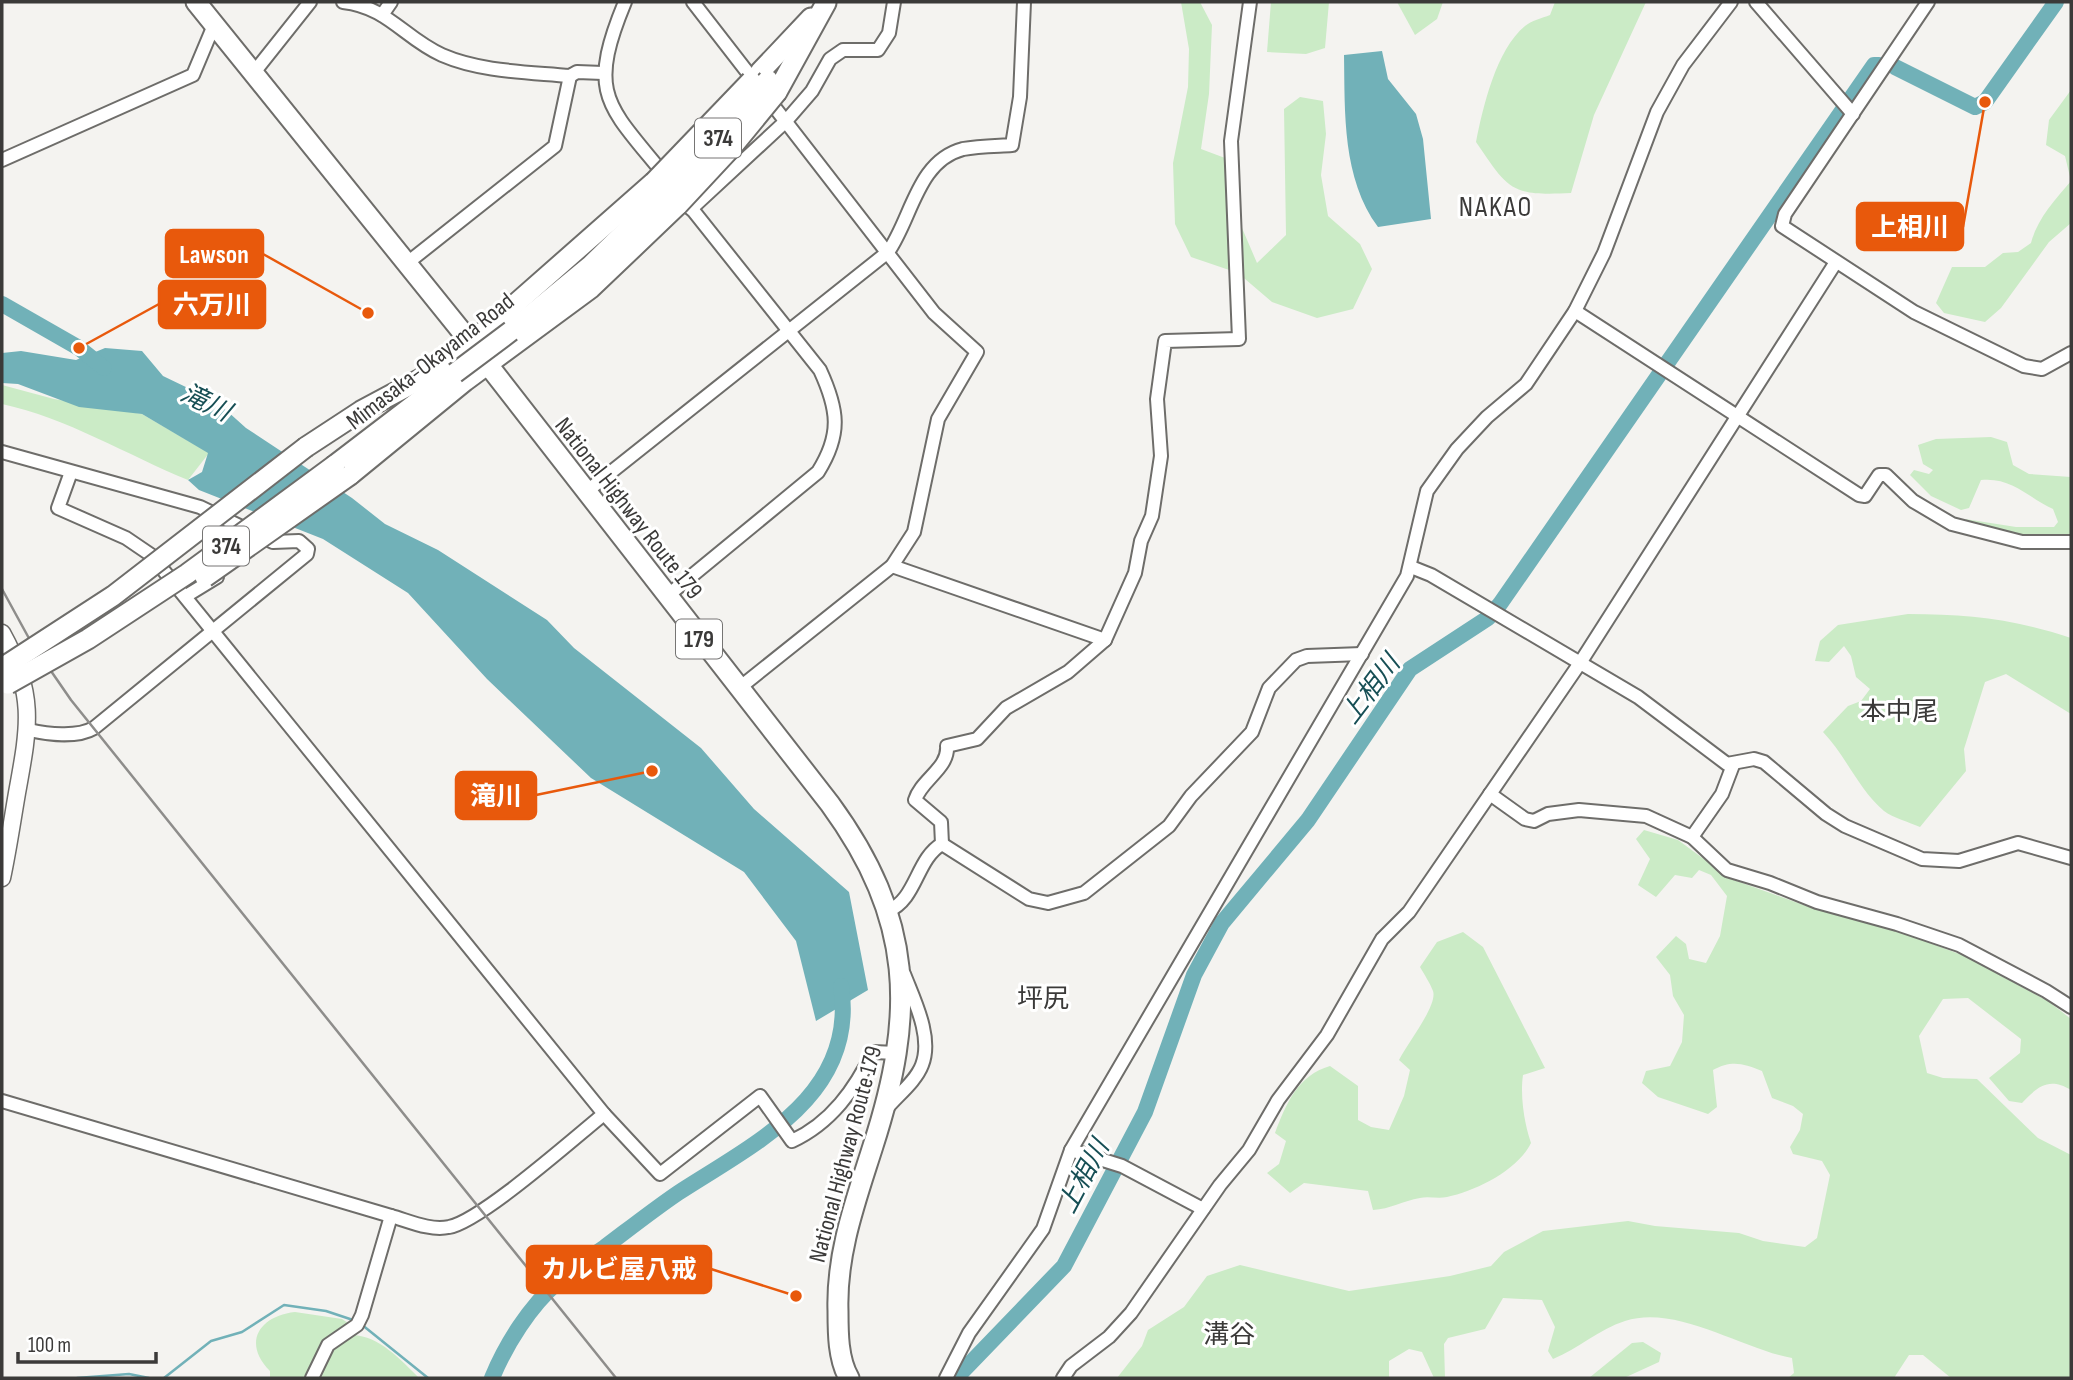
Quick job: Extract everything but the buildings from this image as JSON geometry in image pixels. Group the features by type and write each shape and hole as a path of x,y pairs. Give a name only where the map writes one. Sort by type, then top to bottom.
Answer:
{"highway":[{"name":"National Highway Route 179","path":"196,2 471,343 856,839 874,873 888,911 901,968 902,1029 884,1111 845,1233 837,1283 838,1335 849,1378"},
{"name":"Mimasaka-Okayama Road","path":"4,680 113,622 342,470 455,373 591,265 670,191 827,2"},
{"path":"4,680 306,447 361,411 419,380 670,191"},
{"path":"342,470 488,367 591,288 670,191"}],"main road":[{"path":"2,633 21,672 29,730 2,873"}],"street":[{"path":"253,75 310,2"},
{"path":"343,2 364,4 441,55 489,68 570,76 576,72 603,73"},
{"path":"382,15 391,2"},
{"path":"625,2 606,51 603,73 607,93 619,118 670,191 820,370 834,400 836,429 827,457 818,472 666,597"},
{"path":"692,2 763,79 786,121 934,313 977,352 938,419 914,532 892,566 738,689"},
{"path":"670,191 786,121 812,91 830,59 843,50 878,50 884,43 894,2"},
{"path":"586,492 888,252 902,232 920,186 934,163 961,149 1012,145 1020,97 1024,2"},
{"path":"888,911 902,903 924,863 942,844 941,822 915,800 917,793 943,763 947,746 977,739 1006,708 1068,672 1105,640 1135,573 1141,541 1152,516 1161,456 1157,399 1165,341 1239,339 1231,141 1250,2"},
{"path":"946,1378 968,1333 1043,1229 1071,1150 1362,654 1410,567 1427,491 1465,441 1526,384 1575,311 1604,253 1657,111 1683,65 1731,2"},
{"path":"1756,2 1847,109"},
{"path":"1928,2 1847,109 1782,220 1788,232 1933,323 2024,366 2042,369 2071,354"},
{"path":"2,160 193,75 214,25"},
{"path":"406,264 555,146 570,76"},
{"path":"670,191 763,79"},
{"path":"1063,1378 1071,1366 1110,1337 1131,1313 1203,1209 1249,1150 1278,1100 1327,1035 1382,939 1409,912 1580,663 1836,262"},
{"path":"1575,311 1859,495 1865,496 1879,475 1886,475 1913,501 1952,524 2022,542 2071,542"},
{"path":"2,452 200,507 222,520 273,542 299,541 308,549 307,554 215,631 86,733 45,734 29,730"},
{"path":"71,472 58,508 126,538 151,555 604,1114 660,1174 760,1096 792,1140 813,1131 836,1110 861,1077 873,1052 897,1053"},
{"path":"162,568 222,520"},
{"path":"186,596 273,542"},
{"path":"892,566 1105,640"},
{"path":"1410,567 1430,575 1495,612 1638,697 1710,753 1733,765"},
{"path":"942,844 1029,899 1048,903 1084,894 1169,826 1191,796 1252,732 1269,688 1296,660 1307,656 1362,654"},
{"path":"1692,837 1722,794 1733,765 1744,760 1764,762 1818,809 1845,826 1922,859 1959,861 2018,843 2071,858"},
{"path":"1490,794 1525,819 1534,821 1548,814 1579,810 1646,816 1692,837 1727,870 1770,883 1817,902 1897,924 1959,945 2071,1007"},
{"path":"884,1111 922,1065 925,1043 918,1009 901,968"},
{"path":"2,1101 432,1228 458,1225 488,1207 604,1114"},
{"path":"1071,1150 1118,1164 1203,1209"},
{"path":"312,1378 328,1345 360,1320 391,1216"}],"green space":[{"path":"1181,2 1200,2 1212,25 1209,94 1201,149 1225,158 1232,156 1239,221 1257,263 1286,235 1284,109 1300,97 1323,101 1326,134 1321,175 1328,216 1360,244 1372,269 1353,309 1317,318 1272,302 1238,273 1191,257 1175,224 1173,163 1188,87 1189,49"},
{"path":"1271,2 1329,2 1325,48 1306,54 1267,52"},
{"path":"1397,2 1443,2 1437,19 1415,35"},
{"path":"1555,2 1646,2 1594,115 1571,193 1535,193 1513,187 1504,180 1476,142 1492,80 1506,49 1525,26 1550,15"},
{"path":"2071,90 2071,181 2065,156 2046,145 2049,120"},
{"path":"2071,181 2071,223 2049,242 2001,308 1985,322 1944,313 1936,303 1952,267 1985,267 2003,253 2018,252 2031,243 2042,218"},
{"path":"2,385 54,399 142,414 209,453 188,480 50,418 2,404"},
{"path":"1991,437 2007,442 2013,465 2029,474 2071,477 2071,539 2000,534 1974,526 1965,519 2016,527 2054,527 2058,522 2053,509 2011,485 1981,480 1969,508 1961,510 1931,496 1910,475 1914,470 1929,474 1933,470 1923,464 1918,445 1936,439"},
{"path":"1908,614 1991,619 2030,626 2071,638 2071,714 2006,674 1985,682 1964,749 1966,771 1920,827 1896,818 1875,803 1823,732 1848,706 1861,701 1870,689 1856,677 1851,656 1844,646 1829,662 1815,661 1820,641 1838,625"},
{"path":"1644,830 1678,840 1731,879 1809,907 1890,928 1962,955 2048,1001 2071,1019 2071,1090 2056,1084 2044,1085 2022,1103 2009,1101 1989,1078 2020,1053 2021,1039 1968,998 1943,999 1919,1036 1927,1073 1943,1078 1977,1079 2038,1138 2071,1155 2071,1378 1951,1378 1923,1355 1909,1355 1894,1378 1788,1378 1794,1373 1792,1358 1687,1323 1645,1317 1615,1325 1553,1359 1548,1351 1555,1327 1542,1300 1503,1298 1485,1329 1448,1338 1444,1344 1445,1378 1434,1378 1422,1352 1409,1349 1389,1361 1389,1378 1117,1378 1142,1346 1148,1330 1184,1307 1207,1276 1240,1265 1349,1291 1450,1276 1491,1266 1504,1252 1543,1231 1628,1221 1739,1233 1763,1241 1805,1247 1817,1238 1830,1175 1822,1161 1793,1154 1790,1147 1800,1130 1803,1114 1793,1106 1772,1098 1762,1071 1737,1064 1713,1070 1717,1107 1708,1114 1658,1097 1642,1083 1646,1071 1670,1066 1682,1042 1684,1015 1673,996 1670,975 1656,957 1676,936 1686,944 1689,959 1706,963 1720,936 1727,896 1711,875 1699,870 1692,878 1675,875 1656,897 1638,885 1650,859 1636,839"},
{"path":"1463,932 1483,947 1545,1068 1523,1075 1523,1109 1531,1143 1525,1153 1495,1178 1471,1190 1447,1197 1420,1198 1379,1209 1373,1210 1368,1191 1304,1183 1290,1193 1267,1173 1279,1164 1286,1141 1275,1133 1295,1092 1309,1076 1330,1066 1358,1086 1358,1120 1371,1127 1389,1130 1404,1096 1410,1070 1399,1060 1427,1015 1433,997 1432,988 1420,967 1437,942"},
{"path":"295,1312 342,1319 348,1323 347,1328 353,1335 363,1336 381,1344 419,1378 270,1378 270,1371 257,1351 258,1332 272,1319"},
{"path":"1643,1342 1661,1353 1659,1362 1624,1378 1589,1378 1632,1343"}],"water":[{"path":"1382,51 1388,79 1416,114 1423,139 1431,219 1378,227 1366,208 1352,166 1346,122 1344,55"},
{"path":"105,348 142,351 163,376 217,402 246,428 352,498 385,524 438,550 547,620 574,648 701,748 754,809 849,892 868,990 816,1021 796,941 744,872 591,778 487,679 408,593 323,539 199,490 188,480 202,472 208,453 142,414 79,407 18,384 2,383 2,353 21,351 76,360"}],"waterway":[{"name":"上相川","path":"1895,67 1975,107 1985,102 2056,2"},
{"name":"上相川","path":"956,1378 1064,1266 1145,1112 1194,975 1222,923 1308,820 1410,669 1488,618 1500,604 1874,65 1879,65"},
{"path":"2,304 79,348 104,368"},
{"name":"滝川","path":"492,1378 520,1326 538,1302 563,1277 669,1199 768,1134 795,1112 817,1086 834,1057 842,1024 841,986"},
{"path":"164,1378 211,1341 242,1332 284,1305 326,1311 356,1321"},
{"path":"361,1324 428,1378"},
{"path":"77,1378 129,1374 149,1378"}],"railway":[{"path":"2,589 31,642 71,700 616,1378"}],"place":[{"name":"上相川","path":"1985,102"},
{"name":"Lawson","path":"368,313"},
{"name":"六万川","path":"79,348"},
{"name":"滝川","path":"652,771"},
{"name":"カルビ屋八戒","path":"796,1296"}],"district":[{"name":"NAKAO","path":"1496,206"},
{"name":"本中尾","path":"1899,711"},
{"name":"坪尻","path":"1043,998"},
{"name":"溝谷","path":"1229,1334"}]}
